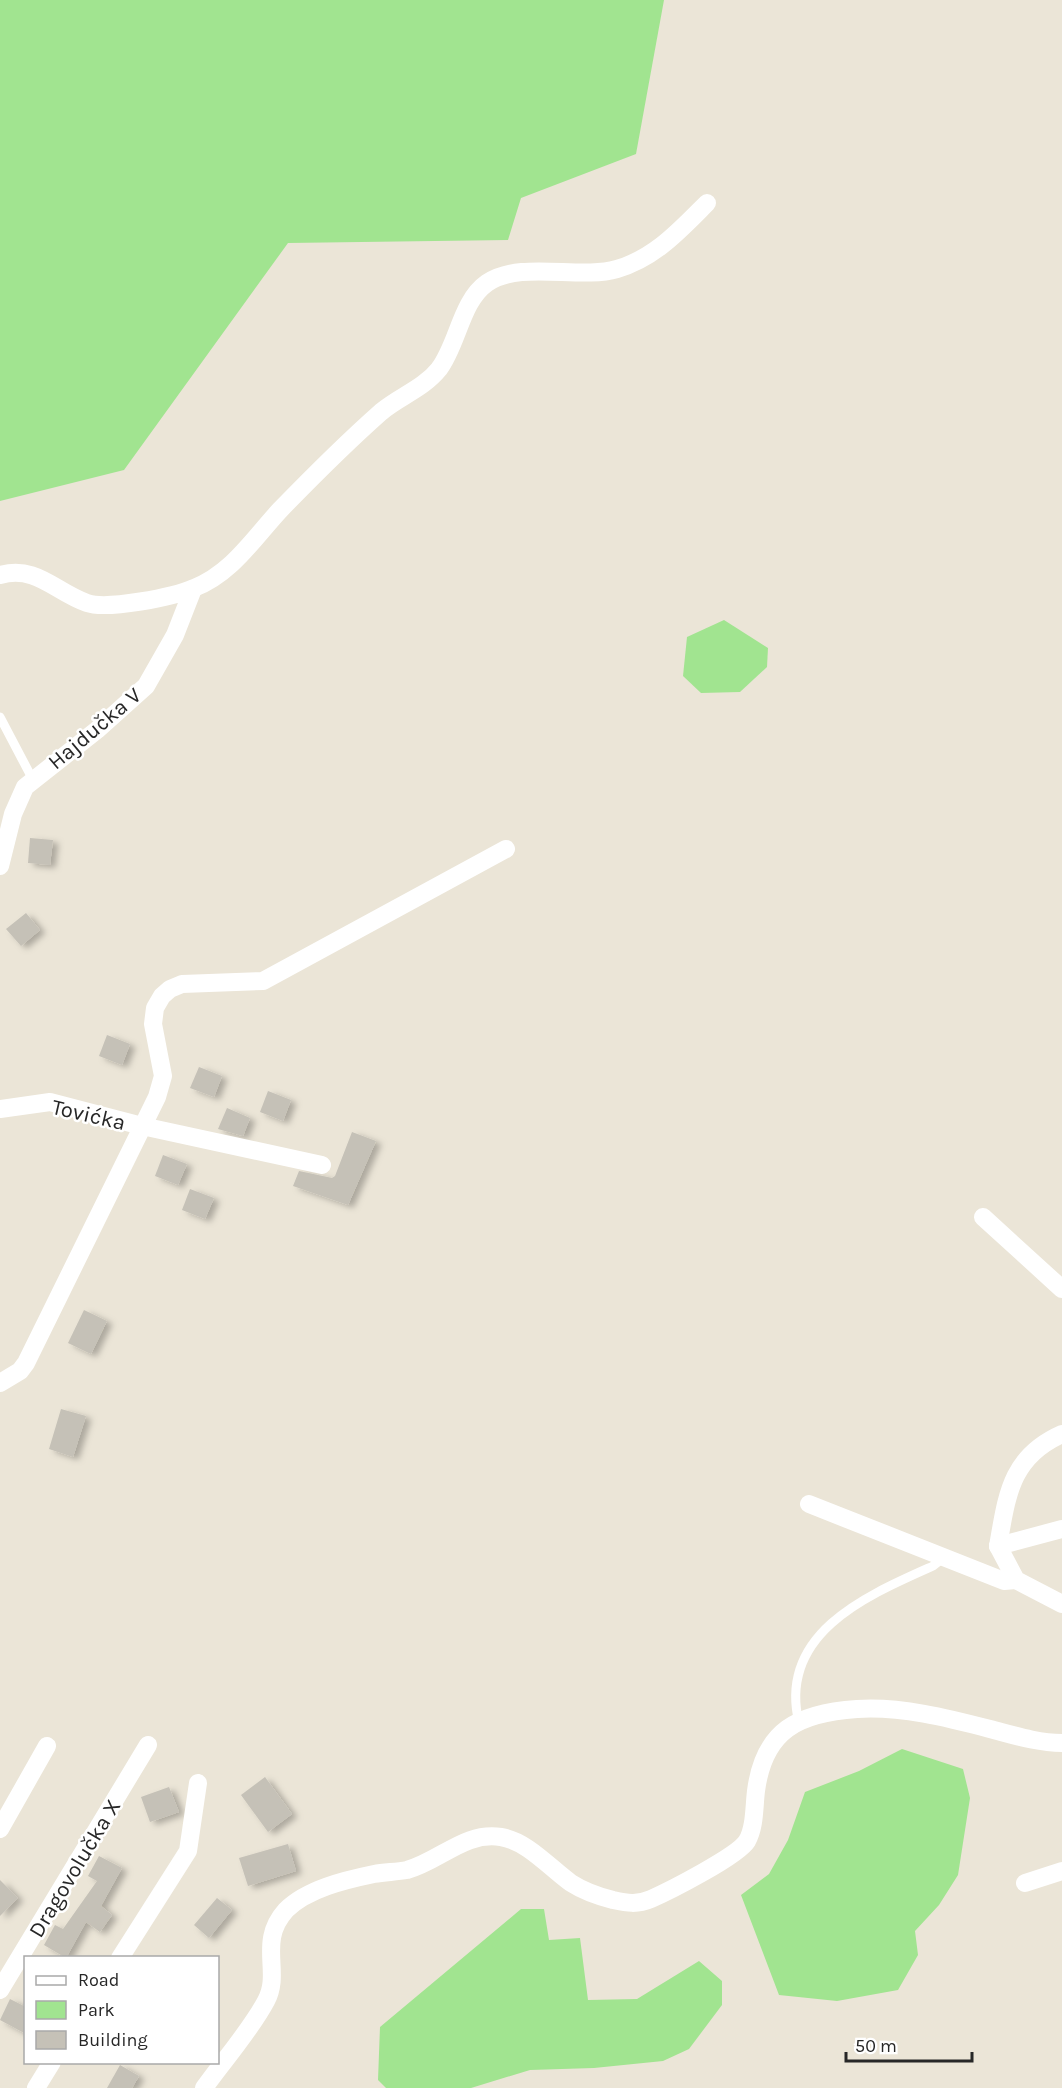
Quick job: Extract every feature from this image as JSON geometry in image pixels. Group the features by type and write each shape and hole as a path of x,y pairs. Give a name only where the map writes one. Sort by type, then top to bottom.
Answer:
{"street":[{"path":"0,575 19,572 33,574 75,598 102,606 120,606 193,589 230,567 280,511 353,437 388,407 423,386 440,368 477,291 489,281 510,274 615,270 661,249 707,203"},
{"name":"Hajdučka V","path":"0,866 13,814 25,787 32,778 97,730 146,686 175,635 193,589"},
{"path":"0,1383 20,1371 26,1363 158,1097 163,1076 153,1024 155,1008 162,996 182,984 263,981 506,849"},
{"name":"Tovićka","path":"0,1109 50,1102 142,1126 322,1165"},
{"path":"983,1217 1062,1288"},
{"path":"1016,1580 998,1546 1006,1504 1018,1469 1037,1446 1062,1434"},
{"path":"809,1504 1004,1581 1016,1580 1062,1604"},
{"path":"998,1546 1062,1528"},
{"path":"204,2088 268,1999 271,1977 269,1951 275,1923 289,1907 320,1889 374,1874 408,1869 469,1840 488,1836 505,1837 525,1847 590,1894 632,1904 650,1900 741,1848 750,1831 758,1773 764,1755 772,1741 782,1731 799,1723 828,1714 856,1709 892,1710 1062,1743"},
{"name":"Dragovolučka X","path":"0,1990 148,1745"},
{"path":"0,1829 47,1746"},
{"path":"121,1956 188,1851 198,1783"},
{"path":"1025,1883 1062,1871"},
{"path":"36,2088 51,2064"}],"lane":[{"path":"0,717 32,778"},
{"path":"799,1723 796,1706 799,1678 809,1650 826,1626 848,1608 933,1566 943,1558"}],"green space":[{"path":"0,0 664,0 636,154 521,198 508,240 288,243 124,470 0,501"},
{"path":"724,620 768,648 767,667 740,692 701,693 683,676 687,637"},
{"path":"902,1749 963,1769 970,1798 958,1875 939,1905 915,1931 918,1955 898,1990 837,2001 779,1995 741,1895 769,1874 788,1840 805,1792 859,1771"},
{"path":"521,1909 544,1909 549,1940 580,1938 588,2000 637,1999 699,1961 722,1981 722,2005 689,2049 663,2061 594,2068 530,2070 471,2088 386,2088 378,2080 380,2027"}],"building":[{"path":"30,838 53,840 50,865 28,863"},
{"path":"26,913 40,930 21,946 6,929"},
{"path":"107,1035 130,1044 122,1065 99,1056"},
{"path":"199,1067 222,1076 214,1097 190,1088"},
{"path":"268,1091 291,1100 283,1121 260,1112"},
{"path":"227,1108 250,1118 243,1136 218,1129"},
{"path":"352,1132 376,1141 348,1205 293,1186 299,1171 332,1178 335,1176"},
{"path":"163,1155 187,1164 178,1185 155,1176"},
{"path":"190,1189 214,1198 205,1219 182,1210"},
{"path":"84,1310 107,1321 91,1354 68,1343"},
{"path":"61,1409 86,1416 73,1457 49,1449"},
{"path":"265,1777 292,1814 268,1832 241,1795"},
{"path":"169,1787 179,1812 150,1822 141,1797"},
{"path":"288,1844 296,1871 248,1886 239,1858"},
{"path":"99,1856 122,1868 101,1906 112,1915 100,1932 86,1922 67,1956 63,1956 44,1945 55,1925 63,1929 97,1881 88,1876"},
{"path":"0,1880 18,1898 0,1916"},
{"path":"217,1898 232,1910 209,1938 194,1925"},
{"path":"10,1999 24,2006 24,2033 0,2020"},
{"path":"120,2065 139,2076 132,2088 107,2088"}]}
